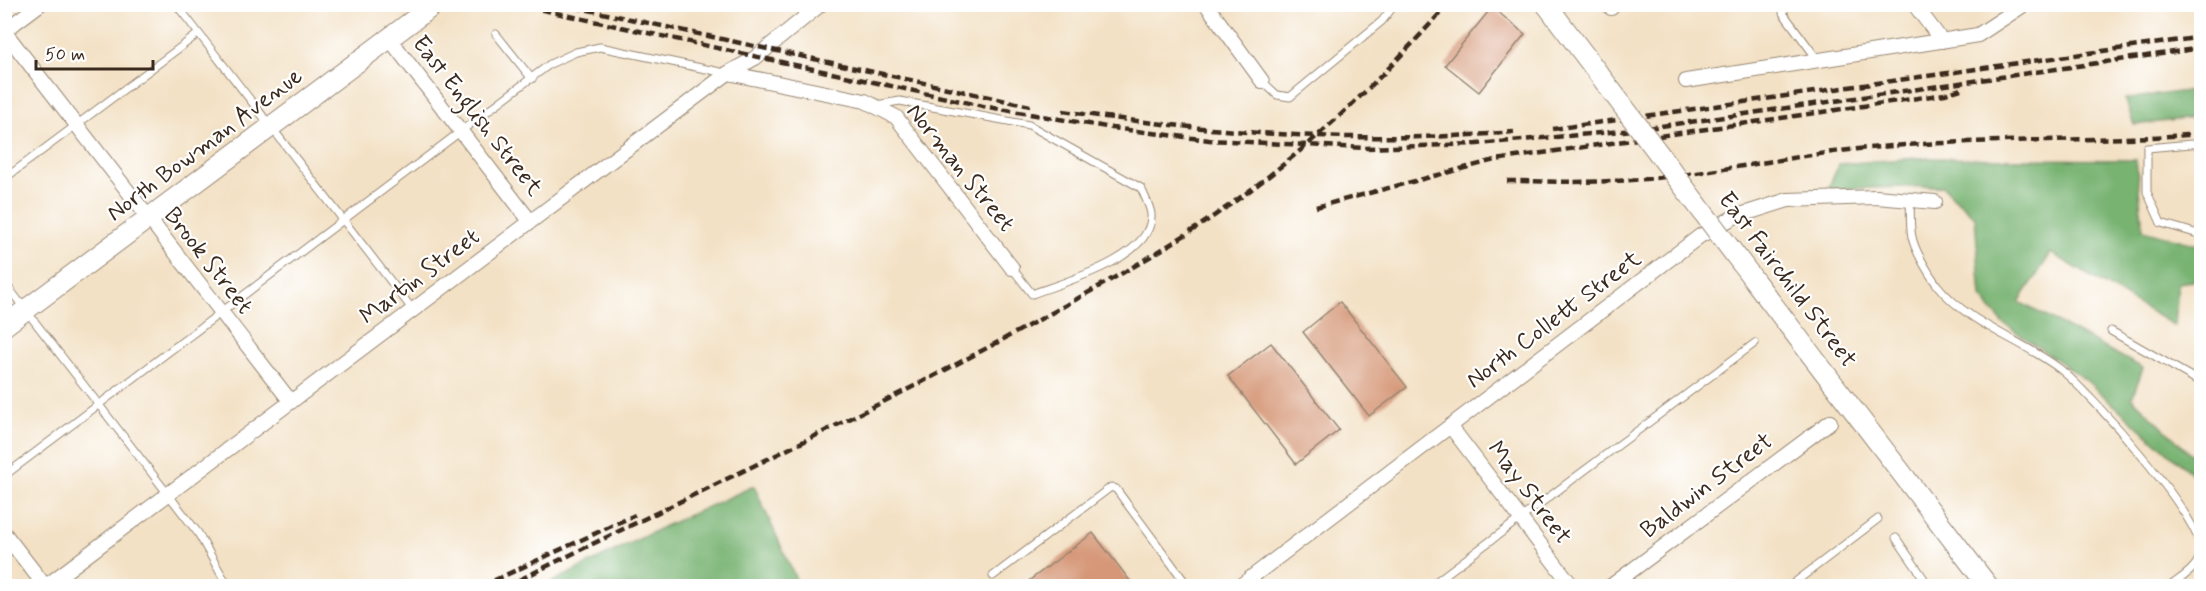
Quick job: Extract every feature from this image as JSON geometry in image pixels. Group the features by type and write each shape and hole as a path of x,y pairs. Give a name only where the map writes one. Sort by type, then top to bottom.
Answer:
{"street":[{"path":"4,31 40,4"},
{"name":"North Bowman Avenue","path":"4,326 435,4"},
{"path":"1206,4 1263,81"},
{"name":"East Fairchild Street","path":"1546,4 1988,586"},
{"path":"1914,4 1942,41"},
{"path":"1686,81 1978,35 2025,4"},
{"name":"Martin Street","path":"45,586 728,73 754,58 814,7"},
{"name":"Brook Street","path":"4,31 291,402"},
{"name":"East English Street","path":"389,38 530,221"},
{"name":"Norman Street","path":"728,73 865,101 896,117 1012,268"},
{"name":"North Collett Street","path":"1240,586 1700,236 1734,217 1788,200 1876,197 1935,202"},
{"name":"Baldwin Street","path":"1611,586 1830,422"},
{"name":"May Street","path":"1451,427 1572,586"},
{"path":"4,533 45,586"}],"lane":[{"path":"176,4 413,310"},
{"path":"1263,81 1277,95 1290,97 1382,21 1395,4"},
{"path":"1787,4 1783,13 1818,60"},
{"path":"4,179 198,34"},
{"path":"496,34 532,79"},
{"path":"4,476 460,131 562,59 576,52 600,47 728,73"},
{"path":"874,106 900,101 1029,126 1141,188 1151,215 1142,241 1099,269 1032,294 1012,268"},
{"path":"2202,143 2147,148 2147,192 2161,223 2202,235"},
{"path":"1910,200 1913,241 1937,285 1975,319 2024,345 2061,370 2140,452 2185,511 2200,535 2201,554 2193,569 2170,586"},
{"path":"4,282 169,494 217,564 225,581 223,586"},
{"path":"2111,331 2202,383"},
{"path":"1430,586 1755,343"},
{"path":"993,576 1111,487 1116,489 1188,586"},
{"path":"1790,586 1878,519"},
{"path":"1896,538 1929,586"}],"green space":[{"path":"2201,89 2201,117 2134,125 2125,99"},
{"path":"1918,158 2136,160 2143,230 2201,246 2201,280 2178,283 2175,326 2051,253 2019,302 2143,368 2132,398 2201,464 2201,482 2087,381 2003,323 1981,297 1975,217 1942,186 1828,189 1839,164"},
{"path":"754,486 799,586 544,586 661,528"}],"building":[{"path":"1492,7 1525,34 1479,92 1445,65"},
{"path":"1340,302 1407,387 1369,416 1303,332"},
{"path":"1271,343 1339,430 1296,464 1228,376"},
{"path":"1093,533 1134,586 1022,586"}],"railway":[{"path":"515,4 983,106 1112,128 1209,140 1364,148 1477,144 1634,130 2202,48"},
{"path":"561,4 1030,106"},
{"path":"507,586 951,367 1077,299 1171,244 1232,204 1311,141 1382,75 1448,4"},
{"path":"1553,129 2202,37"},
{"path":"1316,207 1495,160 1945,94 1961,89"},
{"path":"1063,111 1231,131 1288,135 1401,137 1514,132"},
{"path":"1507,181 1585,182 1645,179 1846,150 1920,144 2202,134"},
{"path":"482,586 635,515"}]}
